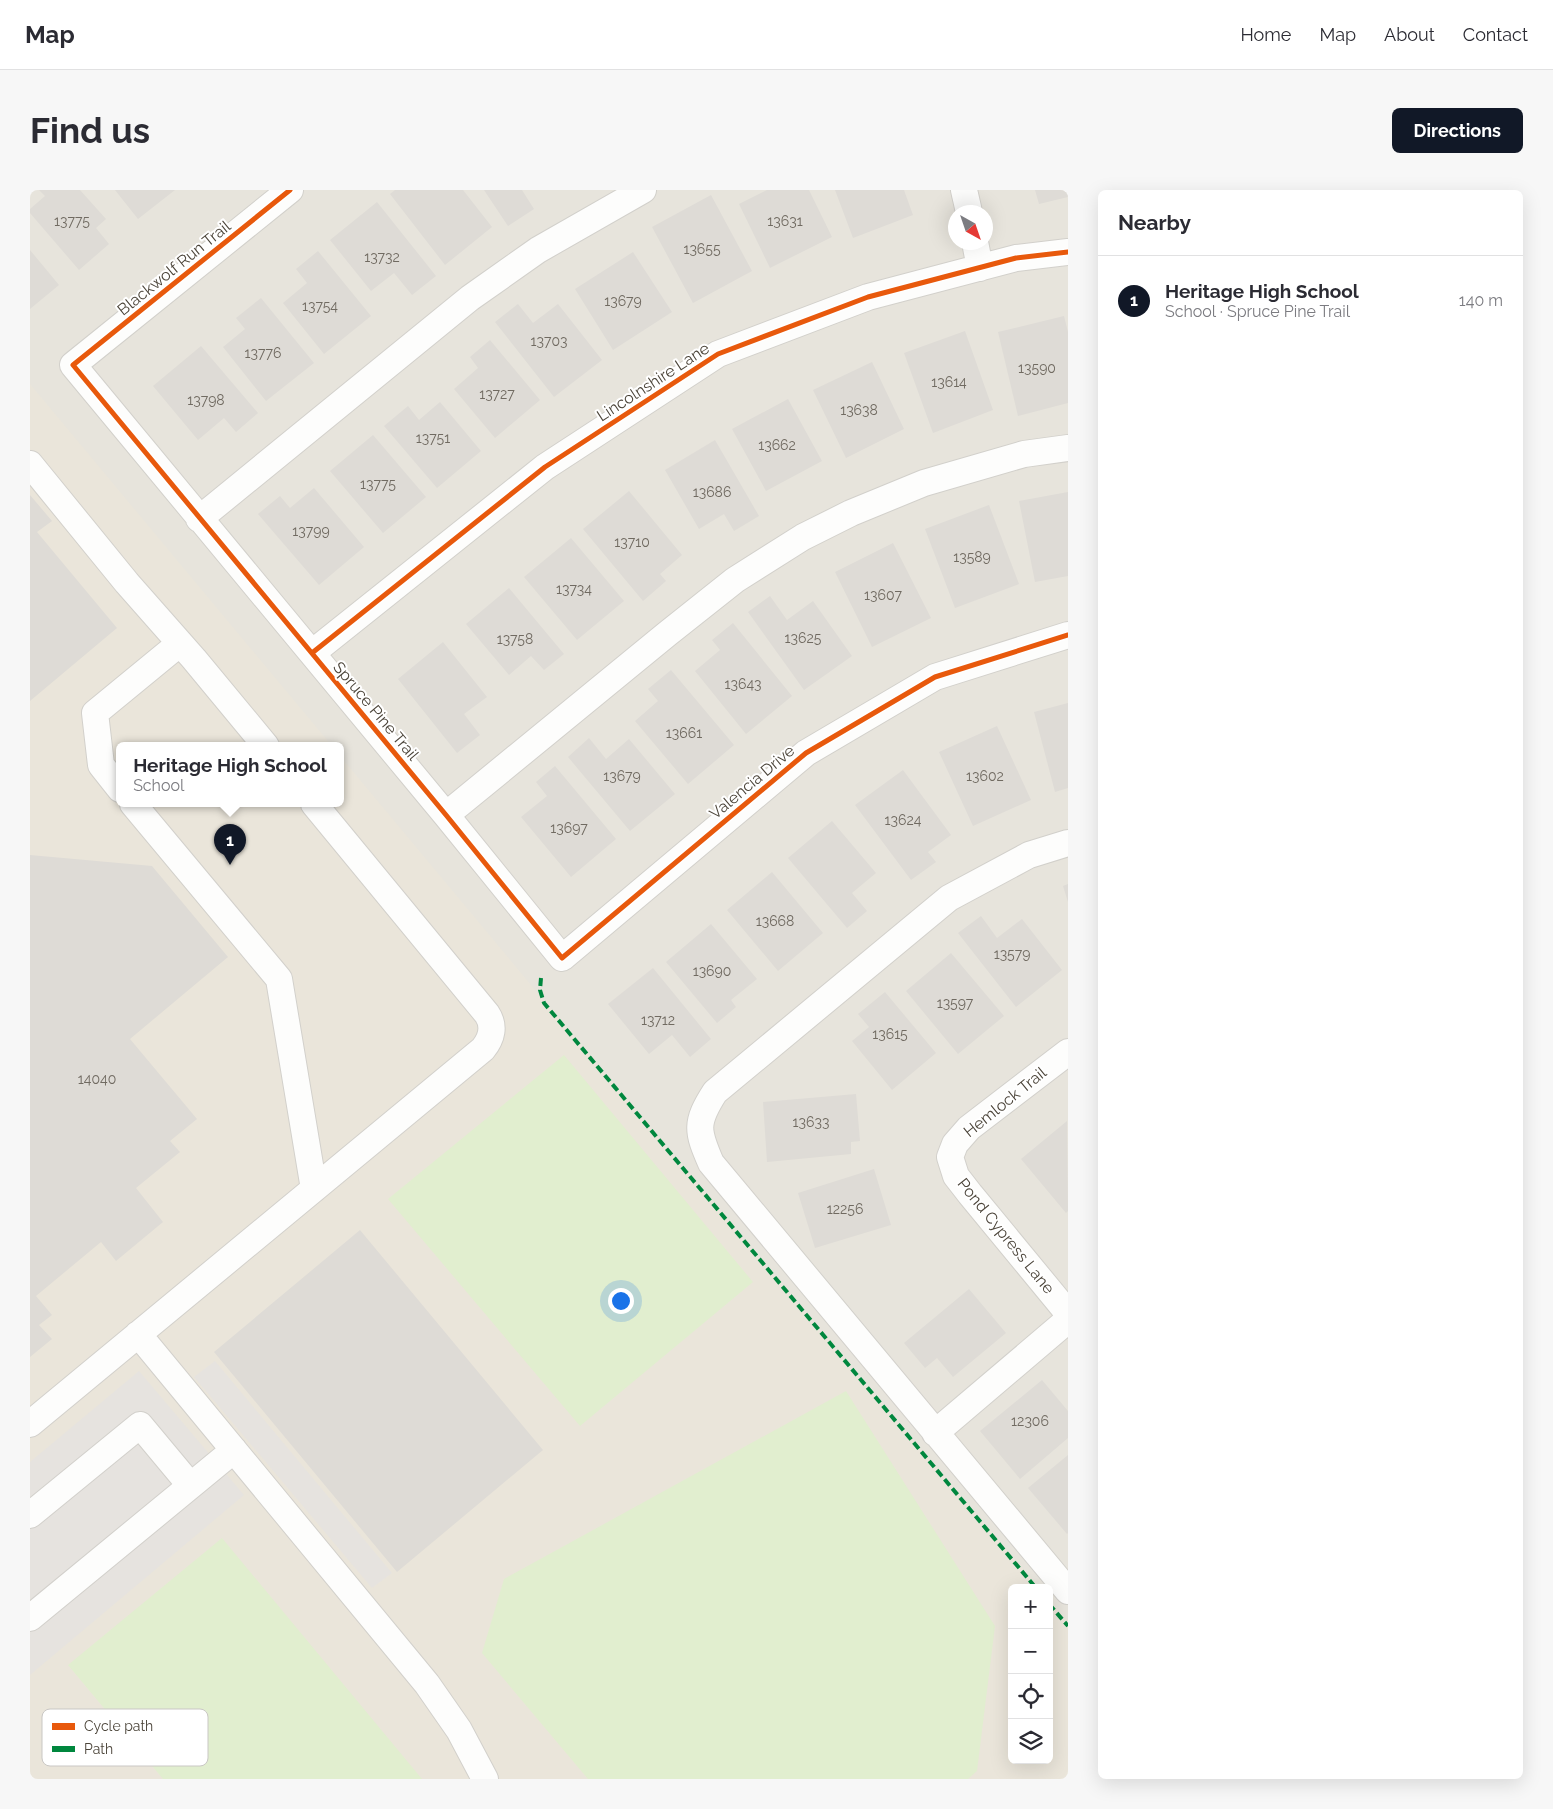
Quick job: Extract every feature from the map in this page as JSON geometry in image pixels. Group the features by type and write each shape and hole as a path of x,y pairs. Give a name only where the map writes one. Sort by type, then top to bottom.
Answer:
{"street":[{"name":"Blackwolf Run Trail","path":"73,366 290,190"},
{"path":"199,519 470,298 538,250 643,190"},
{"path":"964,190 967,205"},
{"path":"977,250 980,268"},
{"name":"Lincolnshire Lane","path":"312,653 545,467 718,354 868,298 1016,258 1068,252"},
{"name":"Spruce Pine Trail","path":"73,366 446,815 562,958"},
{"path":"446,815 666,634 735,580 803,537 851,513 924,483 1024,454 1068,448"},
{"path":"30,464 127,583 263,742"},
{"name":"Valencia Drive","path":"562,958 806,753 935,677 1068,636"},
{"path":"116,783 101,765 95,713 180,644"},
{"path":"136,807 279,979 314,1189"},
{"path":"30,1424 488,1044 492,1033 491,1019 316,807"},
{"path":"1068,843 1029,855 948,898 715,1092 705,1107 699,1127 701,1139 711,1163 1068,1591"},
{"name":"Hemlock Trail","path":"950,1157 955,1144 969,1128 1068,1052"},
{"name":"Pond Cypress Lane","path":"950,1157 956,1176 1066,1309"},
{"path":"935,1433 1066,1309"},
{"path":"138,1334 427,1684 459,1730 485,1779"},
{"path":"30,1515 140,1425 190,1486"},
{"path":"30,1618 234,1450"}],"shaded area":[{"path":"30,190 1068,190 1068,1638 1053,1621 1053,1584 1023,1584 344,764 344,742 326,742 30,385"},
{"path":"30,384 329,742 116,742 116,807 344,807 344,761 832,1346 1037,1584 1008,1584 1008,1764 1053,1764 1053,1604 1068,1621 1068,1779 30,1779"},
{"path":"215,1361 392,1573 372,1588 194,1377"},
{"path":"139,1371 244,1495 30,1675 30,1462"}],"green space":[{"path":"564,1055 753,1282 580,1426 388,1199"},
{"path":"846,1391 995,1626 977,1771 968,1779 588,1779 482,1653 504,1579"},
{"path":"222,1538 422,1779 163,1779 152,1766 208,1766 208,1709 105,1709 68,1665"}],"building":[{"path":"39,190 80,190 106,219 96,228 109,244 79,270 30,213 30,209 45,196"},
{"path":"115,190 175,190 138,219"},
{"path":"395,190 463,190 492,227 445,265 390,194"},
{"path":"484,190 522,190 534,209 508,226"},
{"path":"767,190 809,190 832,237 770,268 739,204"},
{"path":"835,190 904,190 913,215 853,238"},
{"path":"1035,190 1068,190 1068,197 1039,204"},
{"path":"711,195 752,271 693,303 652,227"},
{"path":"377,202 436,276 412,295 394,273 371,291 330,240"},
{"path":"30,250 59,285 30,309"},
{"path":"318,251 371,316 324,354 283,303 307,283 296,269"},
{"path":"633,252 672,312 613,350 575,289"},
{"path":"261,298 314,363 266,401 223,347 245,329 236,318"},
{"path":"518,304 533,323 558,304 602,360 554,397 495,322"},
{"path":"1064,316 1068,332 1068,403 1018,416 998,332"},
{"path":"965,331 993,410 933,433 904,353"},
{"path":"490,340 540,400 495,438 454,389 478,368 470,357"},
{"path":"201,346 258,413 236,432 224,418 198,440 153,386"},
{"path":"872,362 904,429 846,458 813,390"},
{"path":"788,399 822,461 766,491 732,429"},
{"path":"440,402 481,451 437,488 384,426 408,406 419,420"},
{"path":"373,435 426,497 383,533 330,471"},
{"path":"715,440 759,516 734,531 724,514 699,529 665,470"},
{"path":"314,488 364,547 319,585 258,514 280,496 290,508"},
{"path":"629,491 682,555 660,574 666,581 643,601 583,529"},
{"path":"1068,492 1068,576 1035,582 1019,501"},
{"path":"30,495 52,521 37,532 117,628 30,701"},
{"path":"989,505 1019,584 955,608 925,529"},
{"path":"571,538 624,601 577,640 524,577"},
{"path":"893,543 931,618 872,647 835,572"},
{"path":"509,588 564,654 544,670 531,656 509,675 466,624"},
{"path":"770,596 787,620 813,601 852,656 804,690 748,612"},
{"path":"733,623 792,696 746,734 695,671 720,650 712,640"},
{"path":"443,642 487,697 464,714 480,735 457,753 398,679"},
{"path":"671,670 734,745 688,784 635,721 658,701 648,689"},
{"path":"1068,703 1068,788 1055,792 1034,712"},
{"path":"997,726 1031,800 973,826 939,752"},
{"path":"589,738 606,759 629,739 675,794 630,831 568,757"},
{"path":"555,766 616,839 571,877 521,817 547,796 536,782"},
{"path":"903,770 951,835 928,852 936,862 911,880 855,805"},
{"path":"832,821 876,873 852,893 867,911 847,928 788,858"},
{"path":"30,855 152,866 228,957 130,1039 197,1119 170,1141 180,1152 136,1188 163,1222 116,1261 101,1242 36,1296 52,1315 39,1325 52,1339 30,1357"},
{"path":"772,872 823,933 778,971 727,910"},
{"path":"1068,884 1068,902 1063,886"},
{"path":"981,916 997,938 1022,919 1062,970 1016,1007 958,933"},
{"path":"711,924 757,979 731,1000 736,1007 717,1023 666,962"},
{"path":"951,953 1004,1016 958,1054 906,991"},
{"path":"653,968 711,1039 690,1057 672,1035 649,1054 608,1004"},
{"path":"885,992 936,1053 892,1090 852,1041 869,1027 858,1014"},
{"path":"856,1094 860,1141 851,1142 851,1154 767,1162 763,1102"},
{"path":"1067,1121 1068,1211 1066,1213 1021,1159"},
{"path":"874,1169 891,1225 815,1248 798,1193"},
{"path":"360,1230 543,1450 397,1572 214,1352"},
{"path":"969,1289 1006,1333 953,1377 937,1358 925,1368 904,1343"},
{"path":"1042,1380 1068,1411 1068,1438 1020,1479 980,1431"},
{"path":"1068,1455 1068,1533 1067,1534 1028,1488"}],"marked path":[{"path":"541,978 540,990 544,1003 1033,1584"},
{"path":"1053,1609 1068,1626"}],"cycle path":[{"path":"290,190 73,365 562,958 806,753 935,677 1068,635"},
{"path":"312,653 545,467 718,354 868,297 1016,258 1068,252"}],"place":[{"name":"Heritage High School","path":"230,865"}]}
